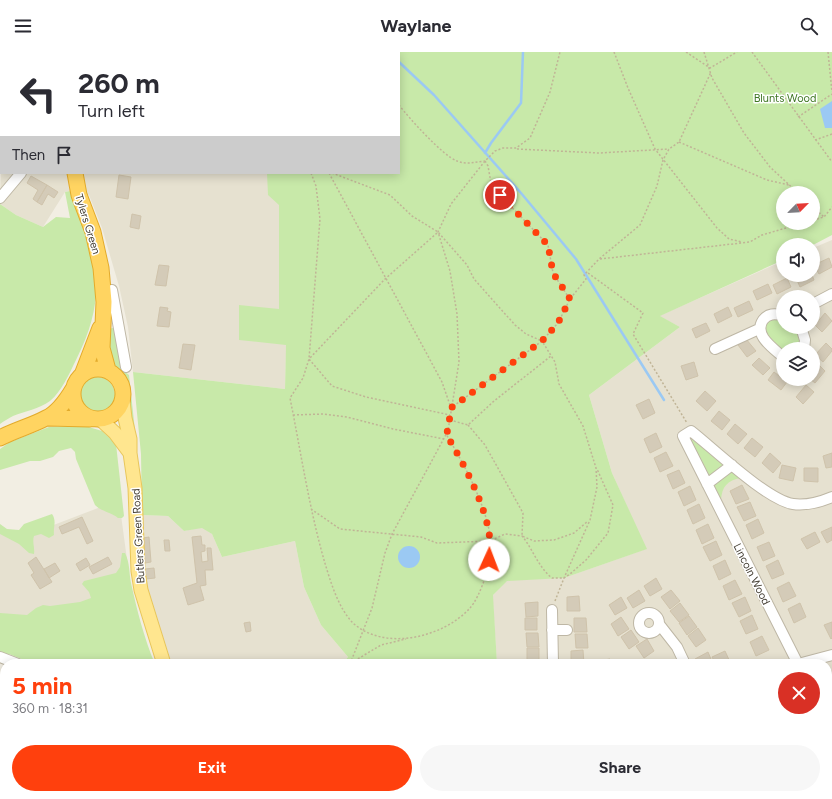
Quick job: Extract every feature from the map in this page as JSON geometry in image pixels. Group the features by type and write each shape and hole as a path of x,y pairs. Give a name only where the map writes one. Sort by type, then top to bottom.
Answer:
{"highway":[{"name":"Tylers Green","path":"75,174 79,195 91,227 98,253 103,288 102,348 108,370"},
{"name":"Tylers Green","path":"82,375 94,338 103,322"},
{"path":"0,438 48,418 96,419 115,414 123,402 123,387 120,380 108,370 94,369 82,375 78,379 66,400 48,418"},
{"path":"73,389 74,403 78,410 96,419"}],"main road":[{"name":"Butlers Green Road","path":"123,402 130,439 130,453 135,488 138,564 141,590 162,659"},
{"name":"Butlers Green Road","path":"96,419 115,433 130,453"}],"street":[{"path":"0,198 19,174"},
{"path":"112,290 126,367"},
{"path":"820,300 832,294"},
{"path":"715,350 759,329 766,316 776,314"},
{"path":"103,322 119,324"},
{"path":"759,329 762,337 776,350"},
{"name":"Lincoln Wood","path":"732,465 692,431 683,436 795,659"},
{"path":"707,484 732,465 780,500 793,504 808,504 832,497"},
{"path":"552,610 552,659"},
{"path":"659,624 677,646 683,659"},
{"path":"552,630 567,630"},
{"name":"Lincoln Wood","path":"817,659 832,655"}],"path":[{"path":"516,148 530,138 536,125 550,92 560,52"},
{"path":"614,52 655,149 717,228 729,239 742,242"},
{"path":"686,52 710,68"},
{"path":"704,52 711,72 744,133 770,167 789,185"},
{"path":"710,68 737,52"},
{"path":"752,52 832,162"},
{"path":"798,117 832,93 828,52"},
{"path":"451,408 542,341 558,323 570,299 586,279 584,275 588,273 599,259 640,225 657,186 663,160 669,149 679,142 711,72"},
{"path":"400,106 431,140 456,161 469,163 485,160"},
{"path":"815,140 832,134"},
{"path":"679,142 767,180 789,185"},
{"path":"309,359 385,279 438,232 451,204 490,155 503,148 599,153 669,149"},
{"path":"485,160 488,166 491,183 500,195 548,245 553,273 570,299"},
{"path":"311,174 316,186 320,219 309,359 303,378 290,398 310,509 332,586 339,602 353,622 364,630 385,638 409,638"},
{"path":"329,174 442,382 451,408"},
{"path":"335,174 390,195 412,216 438,232 466,264 474,279 515,324 526,334 542,341 555,362 559,384 583,426 596,468 613,504 608,533 586,560 564,578 552,578 544,571 531,547 522,536 523,513 486,445 468,425 450,420"},
{"path":"820,218 824,217 832,207"},
{"path":"820,213 824,217"},
{"path":"599,259 750,242 762,235 779,230"},
{"path":"352,659 372,608 385,553 392,534 444,439 450,420 459,362 457,314 450,271 438,232"},
{"path":"588,273 643,313 633,334 686,421"},
{"path":"468,425 494,401 551,356"},
{"path":"309,359 332,386 366,397 450,415"},
{"path":"293,415 323,414 347,417 393,429 444,439"},
{"path":"358,659 381,645 441,630 457,621 472,607 480,590 491,552 485,515 461,458 446,434"},
{"path":"552,610 564,578 590,520 597,487 596,468"},
{"path":"310,509 340,529 421,537 437,543 490,541 505,534 522,536 534,541 554,540 574,533 590,520"}],"shaded area":[{"path":"1,174 291,174 285,389 133,372 128,327 119,286 102,228 89,195 70,191 65,192 43,227 16,215 0,204"},
{"path":"832,240 832,659 497,659 493,595 507,580 564,578 646,549 612,473 589,395 680,327 659,316 776,264 776,282 820,282 820,245"},
{"path":"119,500 130,582 0,649 0,528 22,541 51,526"},
{"path":"142,515 168,516 184,531 202,527 212,534 222,557 295,541 304,587 321,625 348,657 346,659 169,659 145,586"}],"green space":[{"name":"Blunts Wood","path":"400,52 832,52 832,235 820,241 820,238 776,238 776,263 660,316 680,327 589,395 612,473 647,549 564,578 507,581 493,595 497,659 346,659 348,657 321,625 304,587 295,541 222,557 212,534 202,528 184,531 168,516 142,515 141,454 133,372 285,389 286,345 239,340 239,305 279,309 279,205 268,195 267,174 400,174"},
{"path":"70,191 87,235 96,275 96,294 93,314 87,336 68,376 54,397 41,406 13,416 0,424 0,204 16,215 43,227 56,217 70,218 65,192"},
{"path":"768,319 776,319 776,334 799,334 801,342 776,342 776,344 765,334 765,323"},
{"path":"115,328 124,371 129,375 136,440 130,418 130,389 128,383 124,376 109,359 110,329"},
{"path":"101,377 110,382 114,388 114,402 110,408 101,413 93,413 84,408 80,402 79,391 84,382 90,378"},
{"path":"82,425 102,431 116,444 124,516 122,518 118,518 95,505 76,459 75,452 71,448 59,451 53,457 40,461 30,461 0,470 0,449 10,442 49,427"},
{"path":"691,431 741,478 732,480 726,485 721,500 683,436"},
{"path":"52,514 55,522 54,535 49,538 41,534 34,536 34,554 29,553 19,544 0,534 0,524 7,529 19,530 24,524"},
{"path":"122,553 125,553 128,560 131,583 138,614 153,659 22,659 9,654 0,654 0,613 27,615 43,605 50,606 80,602 91,598 89,592 82,584 84,581 116,573 120,567"}],"water":[{"path":"832,101 832,128 825,128 820,109"},
{"path":"409,546 417,549 420,557 417,565 409,568 401,565 398,557 401,549"}],"building":[{"path":"119,175 131,177 128,199 116,197"},
{"path":"31,176 47,185 37,202 33,199 38,190 27,183"},
{"path":"47,185 58,192 54,198 48,194 42,205 37,202"},
{"path":"132,214 141,216 139,229 130,227"},
{"path":"829,258 832,267 820,273 820,262"},
{"path":"159,265 169,266 166,286 155,285"},
{"path":"779,282 789,282 791,287 785,290 776,290 776,292 773,285"},
{"path":"798,282 810,282 800,287"},
{"path":"768,284 772,293 757,300 753,291"},
{"path":"749,301 753,310 738,317 734,308"},
{"path":"160,307 168,308 167,311 171,312 169,327 157,326"},
{"path":"728,307 732,316 718,323 714,314"},
{"path":"825,313 832,321 822,332 820,330 820,319"},
{"path":"706,323 710,331 696,338 692,329"},
{"path":"746,339 756,351 747,357 738,345"},
{"path":"826,343 832,349 823,362 820,359 820,350"},
{"path":"183,344 195,345 191,370 179,368"},
{"path":"759,358 770,368 763,375 752,365"},
{"path":"694,362 698,376 686,380 681,366"},
{"path":"820,366 825,371 820,377"},
{"path":"774,372 776,374 776,386 784,386 781,390 768,380"},
{"path":"805,386 814,392 803,404 796,397"},
{"path":"705,391 716,401 707,411 696,401"},
{"path":"649,399 655,413 643,419 636,405"},
{"path":"719,411 730,420 722,430 711,421"},
{"path":"735,424 747,434 738,444 727,434"},
{"path":"656,433 662,447 650,453 644,439"},
{"path":"752,438 763,447 755,457 744,448"},
{"path":"666,452 673,466 660,472 654,458"},
{"path":"770,453 781,463 773,473 762,463"},
{"path":"832,453 832,467 826,468 823,456"},
{"path":"782,465 796,468 793,481 779,478"},
{"path":"804,468 818,468 818,482 804,481"},
{"path":"679,470 685,483 673,489 667,475"},
{"path":"742,485 749,499 736,504 730,491"},
{"path":"690,486 696,500 684,506 678,492"},
{"path":"750,502 756,516 744,521 737,507"},
{"path":"699,504 705,518 693,524 687,510"},
{"path":"82,517 93,541 87,544 79,527 62,534 59,527"},
{"path":"758,519 764,533 752,539 746,525"},
{"path":"708,524 714,538 702,544 696,530"},
{"path":"832,527 832,540 827,543 821,532"},
{"path":"815,532 820,542 807,549 801,539"},
{"path":"201,536 202,545 205,545 205,551 201,552 202,562 208,561 207,548 211,548 213,570 205,570 206,585 200,586 204,600 188,605 183,588 197,583 192,537"},
{"path":"149,537 151,562 145,563 143,538"},
{"path":"164,540 169,540 170,551 165,551"},
{"path":"716,541 722,555 710,561 703,547"},
{"path":"769,542 775,556 763,561 757,547"},
{"path":"36,557 52,582 40,589 31,575 34,573 28,563"},
{"path":"108,557 112,564 93,574 89,567"},
{"path":"86,558 90,565 80,571 76,564"},
{"path":"725,560 731,574 719,580 713,566"},
{"path":"778,560 784,574 772,579 766,566"},
{"path":"55,563 60,571 49,578 44,569"},
{"path":"154,568 155,578 146,579 145,569"},
{"path":"656,578 662,589 650,596 644,586"},
{"path":"735,580 742,594 729,600 723,586"},
{"path":"789,582 796,596 783,602 777,588"},
{"path":"639,590 645,601 633,608 627,598"},
{"path":"671,590 680,601 670,609 661,597"},
{"path":"579,596 580,611 567,611 567,597"},
{"path":"621,597 627,608 615,615 609,605"},
{"path":"745,597 751,611 739,617 732,603"},
{"path":"538,602 538,616 526,617 525,603"},
{"path":"680,603 689,615 679,622 670,611"},
{"path":"800,603 806,617 794,623 788,609"},
{"path":"752,615 758,629 746,634 740,621"},
{"path":"689,616 697,627 687,635 679,623"},
{"path":"621,617 629,629 618,636 611,624"},
{"path":"525,618 537,618 537,630 525,630"},
{"path":"574,618 586,618 587,632 574,632"},
{"path":"250,622 251,631 246,632 244,623"},
{"path":"832,622 832,638 831,639 824,625"},
{"path":"698,628 706,640 696,647 688,636"},
{"path":"631,630 639,642 629,649 621,637"},
{"path":"526,633 538,633 539,647 527,647"},
{"path":"575,634 587,634 588,648 576,648"},
{"path":"762,636 769,650 756,656 750,642"},
{"path":"647,639 654,651 644,658 636,646"},
{"path":"527,648 539,648 539,659 527,659"},
{"path":"583,650 584,659 571,659 571,651"},
{"path":"725,651 729,659 713,659 712,657"},
{"path":"708,652 711,659 695,659"}],"waterway":[{"path":"485,153 521,103 523,52"},
{"path":"400,63 434,95 521,193 576,259 664,400"}],"route":[{"path":"489,560 491,552 485,515 461,458 446,434 450,420 451,408 542,341 558,323 570,299 553,273 552,258 548,245 500,195"}]}
